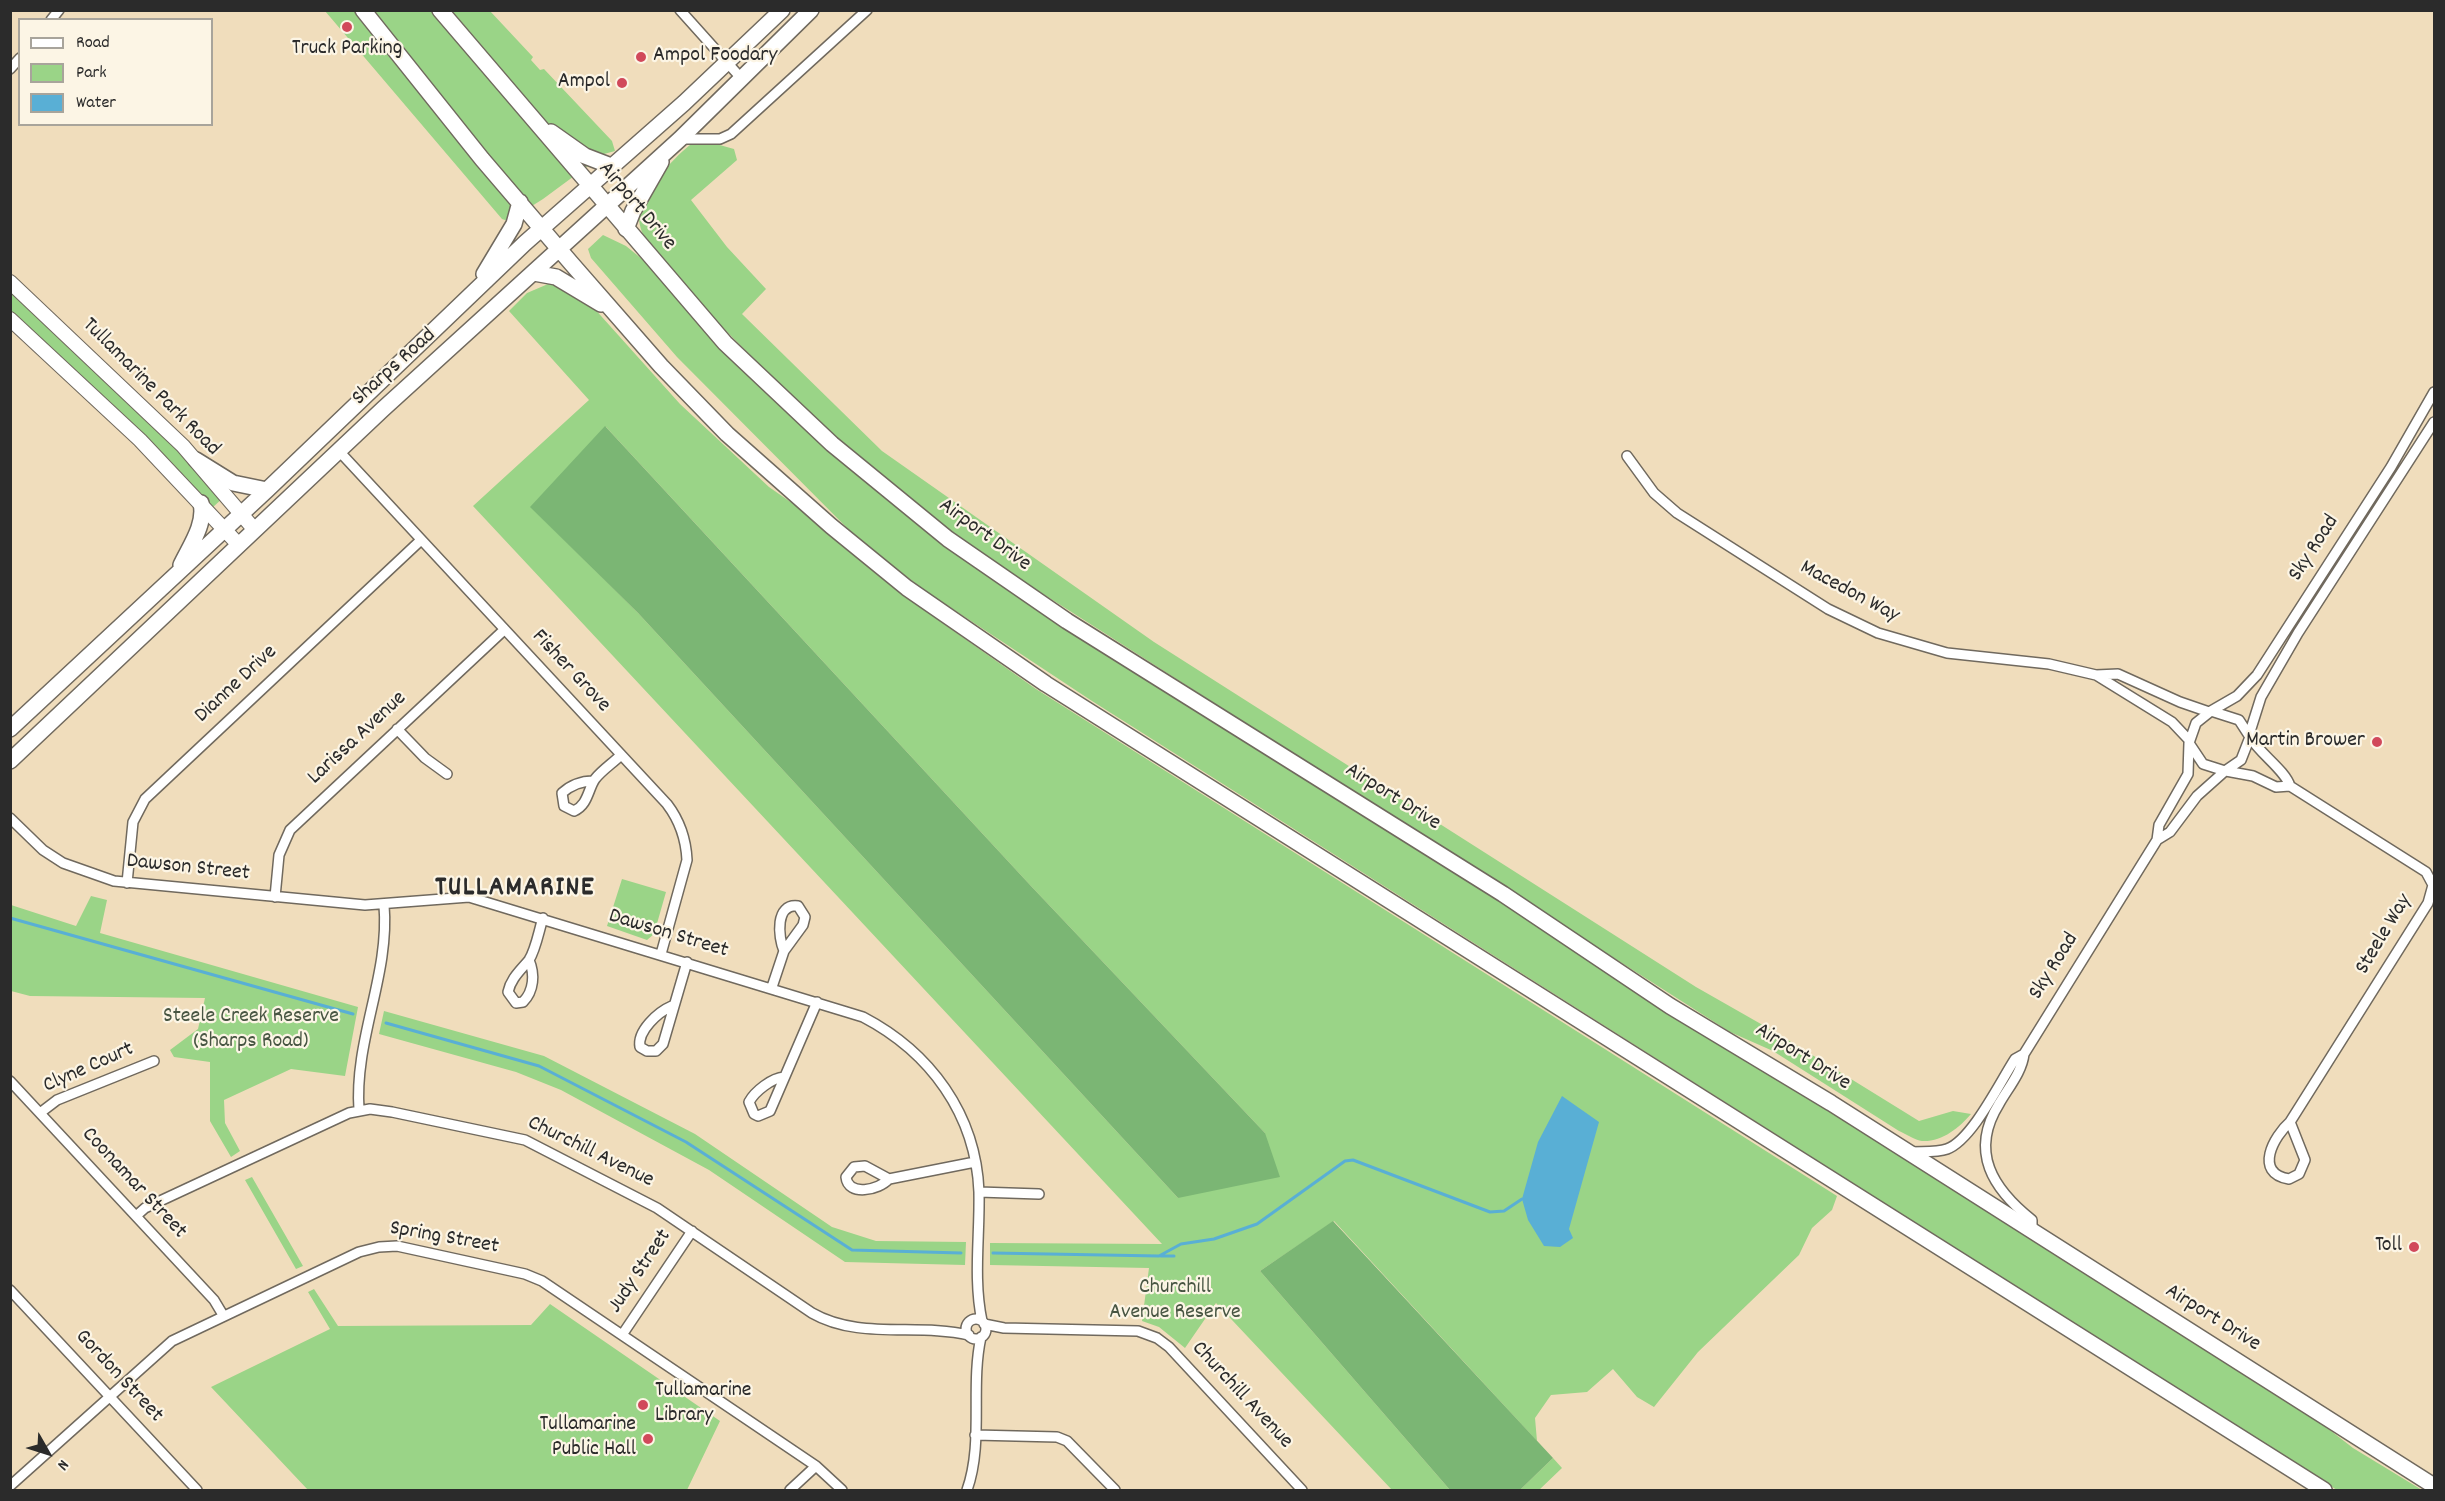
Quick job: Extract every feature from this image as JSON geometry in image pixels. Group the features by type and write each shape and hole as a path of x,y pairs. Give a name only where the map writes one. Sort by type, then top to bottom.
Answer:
{"main road":[{"path":"363,10 542,229 699,406 801,501 907,588 980,640 2324,1491"},
{"name":"Airport Drive","path":"440,10 725,343 776,393 896,499 948,539 1125,658 1503,894 1671,1006 2434,1486"},
{"name":"Sharps Road","path":"10,729 267,490 474,292 782,10"},
{"name":"Sharps Road","path":"10,760 338,450 607,207 811,10"},
{"path":"531,117 585,156 611,166"},
{"path":"626,230 637,205 674,144"},
{"path":"474,292 514,224 520,202"},
{"path":"534,273 556,277 614,312"},
{"path":"196,460 233,483 267,490"},
{"path":"177,573 199,527 202,515 201,503"}],"street":[{"path":"674,144 720,139 731,134 867,10"},
{"path":"680,11 741,78"},
{"name":"Tullamarine Park Road","path":"10,282 149,412 196,460 254,529"},
{"name":"Tullamarine Park Road","path":"10,319 140,440 238,544"},
{"name":"Sky Road","path":"2210,711 2237,696 2257,675 2391,467 2434,392"},
{"name":"Sky Road","path":"2249,736 2261,697 2298,633 2434,422"},
{"name":"Fisher Grove","path":"338,450 676,816 686,848 684,876 661,954"},
{"name":"Macedon Way","path":"1627,456 1648,485 1677,513 1852,622 1902,642 1936,651 1967,657 2049,664 2096,675 2118,674 2180,702 2210,711"},
{"name":"Dianne Drive","path":"128,884 133,822 145,799 421,540"},
{"name":"Larissa Avenue","path":"275,897 279,855 290,830 504,630"},
{"name":"Macedon Way","path":"2096,675 2165,717 2189,741"},
{"path":"2210,711 2239,720 2249,736 2247,749 2241,760 2225,771 2203,764 2189,741 2196,723 2210,711"},
{"path":"397,729 425,758 447,774"},
{"name":"Steele Way","path":"2249,736 2265,757 2287,777 2290,786"},
{"name":"Sky Road","path":"2032,1231 2032,1220 2013,1205 1995,1183 1988,1165 1986,1143 1991,1118 2023,1065 2024,1054 2157,840 2159,825 2188,774 2189,741"},
{"path":"593,781 621,755"},
{"name":"Sky Road","path":"2157,840 2170,832 2197,796 2225,771"},
{"name":"Steele Way","path":"2225,771 2253,776 2276,787 2290,786 2426,872 2433,885 2428,903 2290,1122 2277,1133 2269,1157 2275,1173 2289,1179 2299,1174 2305,1160 2290,1122"},
{"name":"Dawson Street","path":"10,818 43,850 63,863 98,878 128,884 384,905 469,897 772,987 879,1025 904,1042 922,1059 954,1100 970,1139 975,1162 978,1192 975,1435 974,1462 967,1491"},
{"path":"359,1110 358,1077 385,945 384,905"},
{"path":"529,960 543,918"},
{"path":"772,987 784,951"},
{"path":"672,1006 642,1031 638,1039 640,1047 647,1051 656,1051 663,1044 672,1006 687,962"},
{"path":"784,1077 775,1078 753,1095 749,1102 754,1114 759,1116 771,1112 817,1002"},
{"name":"Sky Road","path":"1908,1153 1941,1150 1957,1144 1970,1129 2014,1059 2024,1054"},
{"name":"Clyne Court","path":"40,1113 57,1100 154,1061"},
{"name":"Coonamar Street","path":"10,1081 214,1300 224,1315"},
{"name":"Churchill Avenue","path":"136,1216 145,1208 359,1110 392,1112 525,1140 648,1202 812,1313 834,1324 855,1328 946,1330 1004,1328 1129,1330 1156,1338 1168,1347 1302,1491"},
{"path":"889,1179 975,1162"},
{"path":"978,1192 1039,1194"},
{"name":"Judy Street","path":"622,1335 692,1231"},
{"name":"Spring Street","path":"10,1486 172,1341 359,1252 379,1247 397,1246 533,1276 816,1466 842,1491"},
{"name":"Gordon Street","path":"10,1290 197,1491"},
{"path":"975,1435 1057,1437 1067,1441 1115,1491"},
{"path":"790,1491 816,1466"}],"green space":[{"path":"325,11 490,11 533,57 531,60 540,70 544,69 612,141 615,151 604,154 543,199 508,221 502,219"},
{"path":"716,144 734,149 737,160 691,200 727,247 766,289 742,314 882,451 1154,642 1696,987 1775,1032 1919,1121 1953,1111 1971,1114 1943,1137 1929,1141 1913,1138 1899,1131 1773,1051 1730,1032 993,562 896,489 812,417 722,327 646,241 639,217 645,198 658,178 690,145"},
{"path":"603,235 626,246 642,259 887,498 2304,1410 2353,1448 2422,1490 2337,1490 1092,701 924,590 858,539 677,357 591,258 588,249"},
{"name":"Churchill Avenue Reserve","path":"548,284 566,288 593,307 680,404 769,487 802,510 917,605 1036,689 1837,1196 1832,1210 1812,1228 1799,1255 1698,1352 1654,1407 1637,1397 1613,1369 1587,1392 1551,1395 1535,1418 1537,1441 1334,1221 1260,1271 1450,1490 1392,1490 1216,1303 1185,1348 1159,1327 1142,1321 1149,1268 990,1265 990,1243 1162,1244 473,506 589,400 509,311 527,293","holes":["606,427 1031,886 1265,1133 1178,1198 638,613 531,507"]},
{"path":"10,290 160,430 224,497 212,508 126,419 11,311"},
{"path":"605,426 1031,886 1265,1133 1280,1177 1178,1198 638,613 530,507"},
{"path":"622,879 666,892 654,934 647,940 607,926"},
{"name":"Steele Creek Reserve (Sharps Road)","path":"91,896 107,900 100,933 358,1007 345,1076 291,1069 224,1100 225,1123 240,1151 231,1157 210,1121 210,1062 174,1057 170,1050 198,1029 205,998 30,996 11,991 11,905 76,926"},
{"path":"384,1011 544,1056 695,1134 832,1227 876,1241 966,1242 965,1265 845,1262 709,1170 561,1090 516,1072 379,1034"},
{"path":"252,1177 303,1266 296,1269 245,1180"},
{"path":"1333,1221 1553,1458 1520,1490 1450,1490 1260,1271"},
{"path":"314,1289 338,1326 531,1325 550,1304 720,1421 687,1490 308,1490 211,1387 330,1329 308,1292"},
{"path":"1553,1458 1562,1468 1539,1490 1520,1490"}],"water":[{"path":"1562,1096 1599,1122 1569,1229 1573,1238 1560,1247 1544,1246 1528,1220 1522,1199 1538,1142"}],"waterway":[{"path":"10,918 353,1014"},
{"path":"386,1023 539,1066 686,1142 852,1250 961,1253"},
{"path":"993,1253 1159,1256 1181,1244 1214,1239 1257,1224 1345,1161 1353,1160 1490,1212 1504,1211 1522,1199"},
{"path":"1161,1256 1174,1256"}],"place":[{"name":"Truck Parking","path":"347,27"},
{"name":"Ampol Foodary","path":"641,57"},
{"name":"Ampol","path":"622,83"},
{"name":"Martin Brower","path":"2377,742"},
{"name":"Toll","path":"2414,1247"},
{"name":"Tullamarine Library","path":"643,1405"},
{"name":"Tullamarine Public Hall","path":"648,1439"}],"district":[{"name":"TULLAMARINE","path":"515,890"}]}
